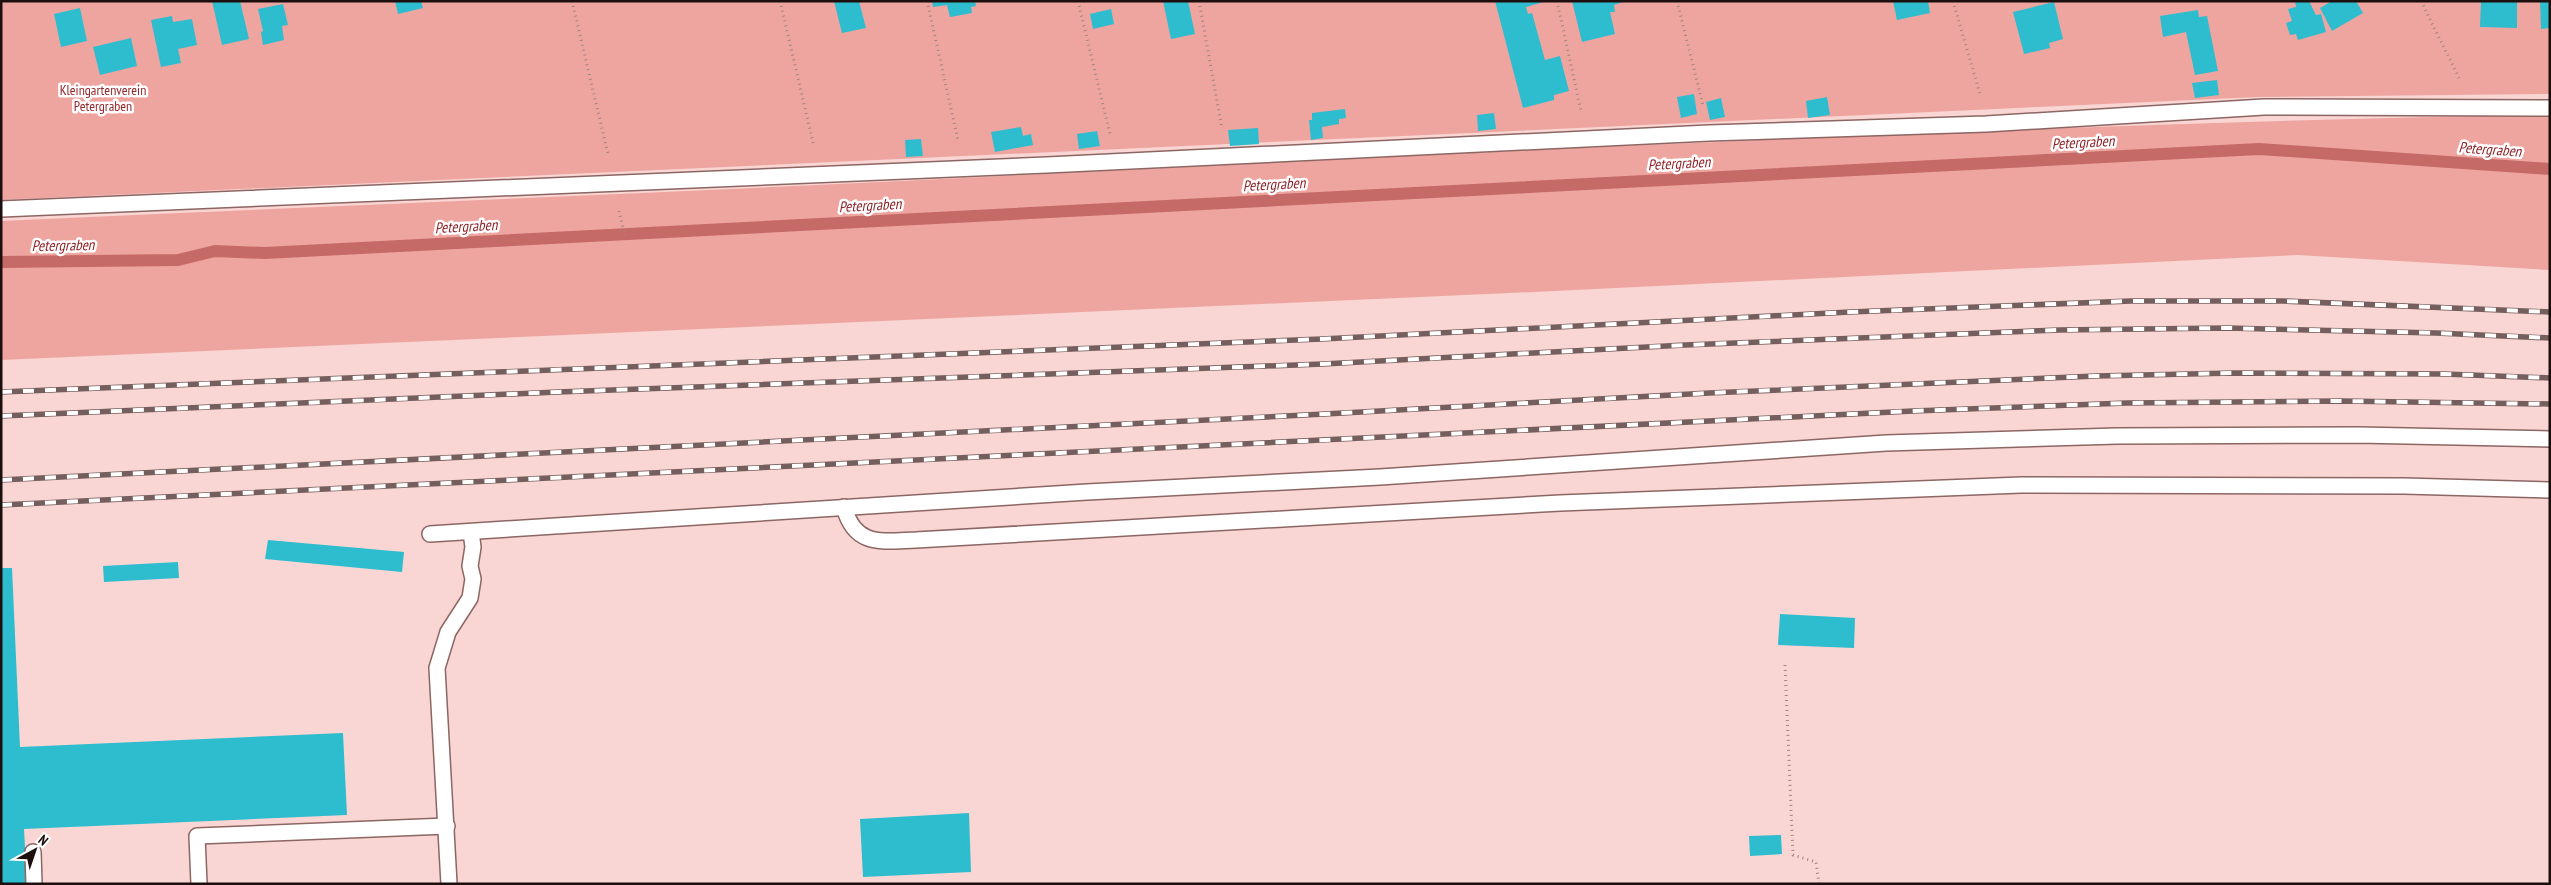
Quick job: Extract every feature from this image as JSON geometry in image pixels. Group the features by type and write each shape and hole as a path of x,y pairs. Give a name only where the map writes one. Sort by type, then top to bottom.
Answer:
{"lane":[{"path":"1,209 1117,162 1585,139 1986,124 2264,107 2550,108"},
{"path":"430,534 1088,492 1380,476 1886,442 2117,436 2310,435 2550,439"},
{"path":"844,508 847,518 856,532 870,541 1560,504 2021,484 2404,486 2550,490"},
{"path":"449,884 448,826 437,668 448,632 470,598 473,579 470,566 473,547 471,532"},
{"path":"199,884 197,836 448,826"},
{"path":"33,852 34,884"}],"path":[{"path":"572,1 613,173 613,184"},
{"path":"780,1 820,175"},
{"path":"927,1 964,168"},
{"path":"1078,1 1117,162"},
{"path":"1199,1 1228,156"},
{"path":"1557,1 1585,139"},
{"path":"1677,1 1709,134"},
{"path":"1953,1 1984,110 1986,124"},
{"path":"2420,1 2474,108"},
{"path":"619,211 626,236"},
{"path":"1785,665 1793,855 1816,862 1819,884"}],"green space":[{"name":"Kleingartenverein Petergraben","path":"1,1 2550,1 2550,94 2259,97 1,200"},
{"path":"2516,115 2550,116 2550,270 2298,255 1534,292 1,360 1,221 1971,131"}],"building":[{"path":"212,1 240,1 249,39 222,45"},
{"path":"395,1 421,1 423,8 398,14"},
{"path":"834,1 859,1 866,28 842,33"},
{"path":"932,1 975,1 976,6 971,7 972,13 950,17 947,5 933,7"},
{"path":"1163,1 1188,1 1195,34 1171,39"},
{"path":"1495,1 1547,1 1526,7 1528,14 1532,13 1545,60 1560,56 1569,91 1554,95 1554,100 1523,108"},
{"path":"1572,1 1626,1 1614,5 1615,12 1610,12 1615,34 1582,42"},
{"path":"1893,1 1928,1 1930,13 1897,20"},
{"path":"2295,1 2309,1 2316,15 2321,14 2326,32 2298,40 2296,34 2290,35 2286,23 2292,21 2288,9 2296,7"},
{"path":"2332,1 2356,1 2363,13 2332,31 2320,8"},
{"path":"2481,1 2517,1 2517,28 2480,27"},
{"path":"2540,1 2550,1 2550,28 2541,29"},
{"path":"2054,2 2063,39 2049,43 2050,48 2024,54 2013,12"},
{"path":"283,4 288,25 282,26 284,40 263,45 261,32 263,31 258,9"},
{"path":"80,8 87,41 61,47 54,14"},
{"path":"1111,9 1114,24 1093,29 1090,14"},
{"path":"2198,10 2199,17 2207,16 2218,71 2195,75 2186,32 2163,37 2160,16"},
{"path":"172,16 173,22 192,19 197,45 178,49 181,63 161,67 151,20"},
{"path":"131,38 137,66 100,75 93,47"},
{"path":"2217,80 2219,95 2195,98 2192,83"},
{"path":"1694,94 1697,114 1681,118 1677,97"},
{"path":"1827,97 1830,115 1808,118 1806,101"},
{"path":"1721,98 1725,117 1710,120 1706,102"},
{"path":"1345,109 1346,118 1339,119 1339,124 1322,127 1323,138 1311,140 1309,120 1312,120 1312,113"},
{"path":"1494,113 1496,129 1478,131 1477,115"},
{"path":"1021,127 1023,136 1031,134 1033,145 995,152 991,132"},
{"path":"1258,128 1259,144 1230,146 1228,130"},
{"path":"1097,131 1100,146 1079,149 1077,134"},
{"path":"921,139 923,156 906,157 905,140"},
{"path":"268,540 404,552 402,572 265,559"},
{"path":"178,562 179,578 104,582 103,566"},
{"path":"1,568 12,568 20,747 343,733 347,815 24,829 27,884 1,884"},
{"path":"1780,614 1855,618 1854,648 1778,645"},
{"path":"969,813 971,872 863,877 860,819"},
{"path":"1781,835 1782,854 1750,856 1749,836"}],"waterway":[{"name":"Petergraben","path":"1,262 178,260 215,251 265,253 2259,149 2550,169"}],"railway":[{"path":"1,392 1322,339 1850,312 2131,301 2283,301 2550,312"},
{"path":"1,416 558,392 1323,364 1685,345 2059,330 2227,328 2550,338"},
{"path":"1,480 1709,393 2096,376 2235,373 2444,374 2550,378"},
{"path":"1,505 1913,411 2127,403 2341,401 2550,404"}]}
